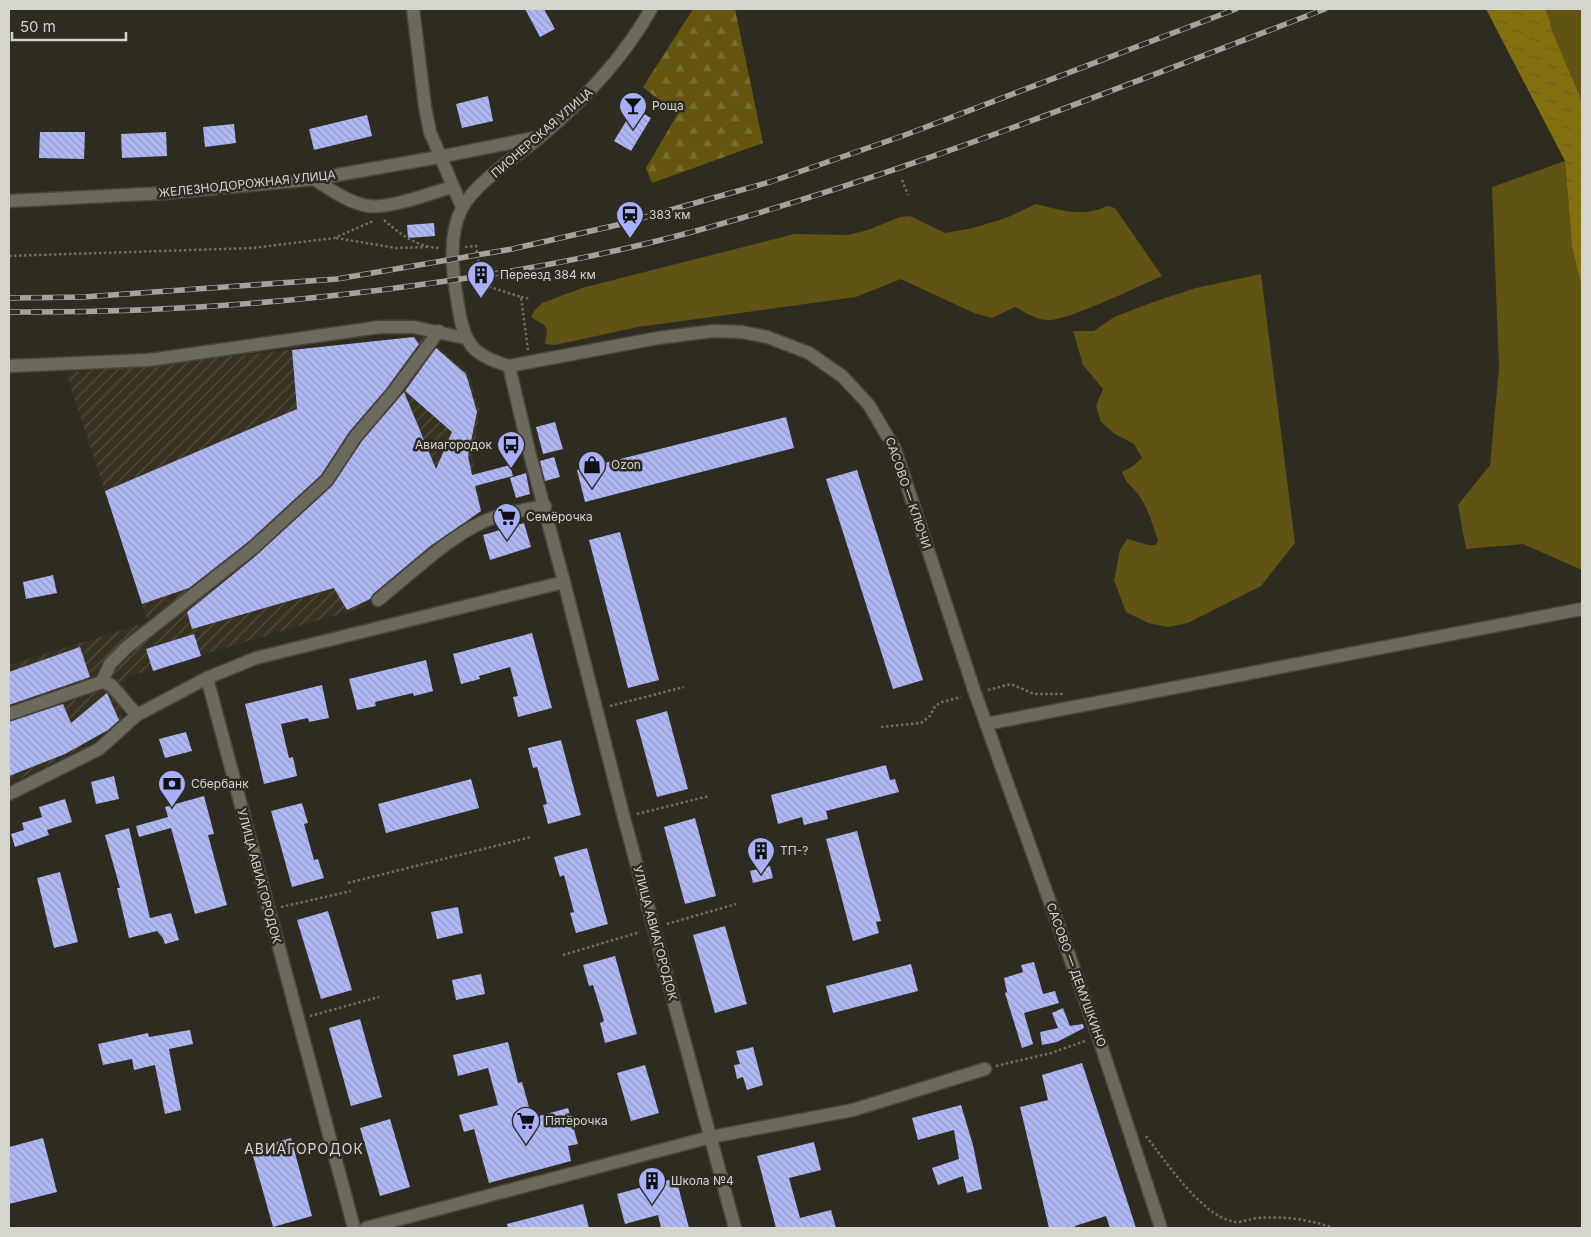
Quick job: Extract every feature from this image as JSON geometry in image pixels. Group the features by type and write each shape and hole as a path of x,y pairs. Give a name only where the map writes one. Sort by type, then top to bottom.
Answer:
{"street":[{"path":"413,9 425,107 440,158 462,208 454,233 453,249 457,296 466,338 474,350 486,358 509,366"},
{"name":"ПИОНЕРСКАЯ УЛИЦА","path":"462,208 484,184 541,136 603,78 637,34 651,9"},
{"name":"ЖЕЛЕЗНОДОРОЖНАЯ УЛИЦА","path":"9,201 165,192 314,179 440,158 541,136"},
{"path":"314,179 346,198 371,206 409,200 452,187"},
{"path":"9,366 149,360 380,327 413,327 466,338"},
{"path":"102,682 110,664 127,647 253,548 326,480 356,436 392,394 439,331"},
{"name":"САСОВО — КЛЮЧИ","path":"509,366 658,338 713,331 742,332 767,337 796,347 826,364 842,376 869,405 895,449 986,724"},
{"name":"УЛИЦА АВИАГОРОДОК","path":"509,366 529,451 545,506 624,818 735,1228"},
{"path":"378,600 454,540 476,526 495,517 545,506"},
{"path":"9,794 99,749 138,715 207,678 256,658 564,582"},
{"path":"986,724 1582,609"},
{"name":"УЛИЦА АВИАГОРОДОК","path":"207,678 354,1228"},
{"path":"9,714 102,682 111,685 138,715"},
{"name":"САСОВО — ДЕМУШКИНО","path":"986,724 1098,1036 1161,1228"},
{"path":"366,1228 711,1137 853,1110 985,1069"}],"path":[{"path":"902,180 908,195"},
{"path":"334,238 380,217 400,234 417,243 431,247"},
{"path":"9,256 253,248 334,238 396,248 431,247 453,249 476,246 482,285"},
{"path":"482,285 492,284"},
{"path":"482,285 530,299"},
{"path":"520,297 530,362"},
{"path":"881,727 921,723 942,702 1011,684 1034,694 1066,694"},
{"path":"596,710 684,687"},
{"path":"624,818 709,796"},
{"path":"348,883 531,837"},
{"path":"268,910 351,891"},
{"path":"563,955 736,904"},
{"path":"298,1020 379,997"},
{"path":"985,1069 1051,1053 1098,1036"},
{"path":"1145,1134 1178,1177 1201,1202 1222,1218 1238,1222 1282,1217 1333,1228"}],"shaded area":[{"path":"1546,9 1582,9 1582,101 1553,33"},
{"path":"1565,161 1572,247 1582,288 1582,570 1523,544 1466,549 1458,505 1490,465 1499,368 1492,187"},
{"path":"1036,204 1072,212 1089,212 1107,206 1115,208 1162,276 1086,309 1057,319 1047,320 1035,317 1015,307 992,318 974,313 901,279 856,297 638,327 555,345 545,344 547,330 544,325 531,317 542,303 582,288 794,234 848,235 868,230 900,217 910,216 945,233 973,228 1006,218"},
{"path":"1261,274 1295,543 1261,586 1188,623 1168,627 1148,623 1126,612 1114,580 1120,550 1127,539 1152,545 1155,545 1158,541 1145,505 1122,472 1142,458 1134,444 1115,434 1101,422 1096,406 1103,389 1083,365 1073,331 1094,331 1114,317 1156,301 1196,288"},
{"path":"425,336 468,373 480,410 473,457 481,511 364,607 126,677 120,723 67,756 9,784 9,665 148,622 66,373"}],"green space":[{"path":"693,9 735,9 763,143 652,183 646,168 677,115 643,87"}],"water":[{"path":"1486,9 1546,9 1553,33 1582,101 1582,288 1572,247 1565,161"}],"building":[{"path":"525,9 544,9 555,29 540,37"},
{"path":"488,96 493,121 462,128 456,104"},
{"name":"Роща","path":"634,108 651,118 631,151 614,141"},
{"path":"367,115 372,136 314,150 309,129"},
{"path":"234,124 236,143 205,147 203,127"},
{"path":"40,132 85,132 84,159 39,158"},
{"path":"166,132 167,156 122,158 121,134"},
{"path":"434,223 435,236 408,238 407,225"},
{"path":"414,337 419,344 386,389 349,432 321,475 248,542 189,588 142,604 105,491 297,409 292,350"},
{"path":"436,348 466,374 477,412 468,456 472,475 510,465 513,476 475,486 481,511 429,547 373,594 370,599 347,610 334,588 192,629 187,612 258,554 332,486 362,441 404,392 436,469 452,432 405,391"},
{"path":"786,417 794,448 585,502 577,470"},
{"path":"555,422 563,449 543,454 536,427"},
{"path":"554,457 560,477 545,481 540,461"},
{"path":"857,470 923,680 893,689 826,479"},
{"path":"526,473 530,494 516,498 510,478"},
{"name":"Семёрочка","path":"524,523 531,547 490,560 483,535"},
{"path":"620,532 659,680 628,688 589,540"},
{"path":"53,575 57,593 26,599 23,582"},
{"path":"532,633 552,708 518,717 513,697 518,696 510,667 479,676 480,679 461,684 453,654"},
{"path":"194,634 201,656 153,671 146,649"},
{"path":"80,647 90,677 9,705 9,672"},
{"path":"426,660 433,691 414,696 413,693 375,702 376,706 357,710 349,679"},
{"path":"322,685 329,718 309,722 308,718 281,724 289,758 293,757 297,776 264,784 245,704"},
{"path":"107,693 119,720 108,730 65,754 9,776 9,722 63,704 71,723"},
{"path":"667,711 688,789 657,797 636,720"},
{"path":"186,732 192,751 165,758 159,739"},
{"path":"561,740 581,815 548,824 543,805 547,804 537,767 533,768 528,748"},
{"path":"886,765 890,780 895,779 899,792 826,811 828,819 804,825 802,817 778,824 771,795"},
{"path":"114,776 119,799 96,804 91,782"},
{"path":"471,779 479,808 386,833 378,804"},
{"path":"204,796 214,834 208,835 227,905 195,914 171,828 139,837 136,826 168,817 165,807"},
{"path":"65,799 72,822 47,830 49,835 15,847 11,834 24,830 22,823 42,817 39,807"},
{"path":"302,803 308,823 304,824 314,860 318,859 324,878 292,887 271,811"},
{"path":"695,818 716,896 685,904 664,827"},
{"path":"129,828 150,918 171,913 179,940 165,944 157,931 129,938 117,888 120,888 105,835"},
{"path":"857,831 881,921 876,922 879,933 853,941 826,839"},
{"path":"587,848 608,924 576,933 570,913 574,912 564,875 560,877 554,857"},
{"name":"ТП-?","path":"770,866 773,878 753,883 750,871"},
{"path":"60,872 78,942 54,948 37,878"},
{"path":"458,907 463,933 437,939 431,912"},
{"path":"328,911 352,990 321,999 297,920"},
{"path":"725,926 747,1004 715,1013 693,935"},
{"path":"615,956 637,1034 605,1043 600,1023 604,1021 593,985 589,986 583,965"},
{"path":"1034,962 1043,994 1055,991 1059,1003 1024,1013 1033,1044 1022,1048 1005,993 1007,992 1004,978 1023,972 1021,965"},
{"path":"911,964 918,991 833,1013 826,986"},
{"path":"481,974 485,994 456,1000 452,980"},
{"path":"1063,1008 1070,1026 1083,1024 1084,1028 1057,1042 1042,1045 1040,1032 1058,1028 1052,1013"},
{"path":"360,1019 382,1097 351,1106 329,1028"},
{"path":"190,1030 193,1044 169,1049 181,1110 165,1114 155,1065 134,1070 132,1059 103,1065 98,1044 148,1033 149,1037"},
{"path":"508,1042 518,1083 522,1082 532,1118 568,1108 578,1144 568,1146 571,1161 489,1183 474,1129 464,1132 459,1115 498,1105 488,1068 458,1076 453,1055"},
{"path":"753,1047 763,1085 747,1090 743,1077 737,1079 734,1065 740,1064 736,1051"},
{"path":"1082,1063 1136,1228 1110,1228 1106,1216 1075,1226 1076,1228 1049,1228 1020,1107 1048,1100 1042,1075"},
{"path":"645,1065 659,1113 631,1121 617,1073"},
{"path":"961,1105 973,1145 982,1189 967,1193 963,1176 938,1185 932,1168 959,1159 954,1130 918,1140 912,1118"},
{"path":"390,1119 410,1187 380,1196 360,1128"},
{"path":"43,1138 57,1192 9,1204 9,1147"},
{"path":"291,1138 312,1216 273,1227 251,1149"},
{"path":"814,1142 821,1170 789,1178 800,1218 831,1210 836,1228 776,1228 757,1156"},
{"name":"Школа №4","path":"676,1178 689,1228 661,1228 658,1215 625,1224 617,1194"},
{"path":"583,1204 589,1228 508,1228 507,1224"}],"railway":[{"path":"9,298 83,297 337,279 512,249 617,225 770,182 905,135 1236,9"},
{"path":"9,312 165,309 321,297 487,275 642,245 756,214 921,161 1083,102 1325,9"}],"place":[{"name":"Роща","path":"633,130"},
{"name":"383 км","path":"630,239"},
{"name":"Переезд 384 км","path":"481,299"},
{"name":"Авиагородок","path":"511,469"},
{"name":"Ozon","path":"592,489"},
{"name":"Семёрочка","path":"507,541"},
{"name":"Сбербанк","path":"172,808"},
{"name":"ТП-?","path":"761,875"},
{"name":"Пятёрочка","path":"526,1145"},
{"name":"Школа №4","path":"652,1205"}],"district":[{"name":"АВИАГОРОДОК","path":"304,1149"}]}
